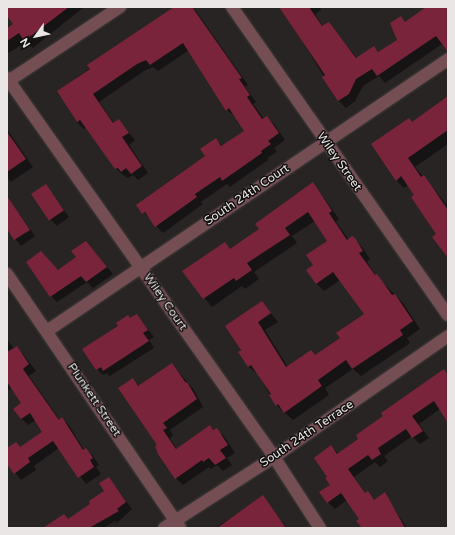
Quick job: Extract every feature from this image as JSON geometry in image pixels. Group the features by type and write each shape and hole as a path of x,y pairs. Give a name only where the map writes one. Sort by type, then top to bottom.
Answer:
{"street":[{"path":"8,80 120,7"},
{"name":"Wiley Street","path":"232,7 325,142 448,315"},
{"name":"South 24th Court","path":"47,331 448,59"},
{"name":"Wiley Court","path":"8,80 274,457 320,528"},
{"name":"Plunkett Street","path":"7,274 177,524"},
{"name":"South 24th Terrace","path":"164,528 177,524 448,336"}],"building":[{"path":"7,7 69,7 24,41 19,33 7,41 7,28 13,24 7,16"},
{"path":"174,7 192,7 242,78 239,79 250,95 247,97 262,119 267,116 279,133 268,141 271,144 261,151 262,153 222,181 220,177 195,194 197,197 155,227 145,212 142,214 136,205 205,156 200,149 216,138 221,146 244,131 229,108 226,111 183,43 150,65 146,60 137,64 93,94 113,123 119,119 129,133 122,137 142,166 131,174 126,168 121,172 118,168 115,169 80,120 77,122 57,91 90,69 87,65"},
{"path":"279,7 309,7 322,26 329,22 356,58 374,46 378,52 397,40 390,23 401,16 405,22 426,7 448,7 448,52 436,36 377,76 372,69 356,79 349,94 338,101 322,77 325,75"},
{"path":"448,96 448,130 408,158 421,177 424,175 448,210 448,258 432,237 436,234 411,197 414,195 401,176 396,181 371,144 409,118 412,122"},
{"path":"7,132 26,159 7,172"},
{"path":"313,182 332,211 329,213 347,240 352,236 355,238 363,251 359,253 392,295 395,294 413,321 400,330 403,335 352,369 346,360 318,380 322,386 284,413 278,404 276,406 269,395 271,394 251,365 248,367 238,352 241,350 225,326 262,301 271,313 258,322 286,367 311,350 315,355 340,338 336,333 364,314 333,272 316,284 306,270 313,265 306,255 327,241 308,212 285,228 290,235 247,263 252,270 236,281 234,278 203,299 182,271 225,242 230,249 259,229 255,224"},
{"path":"46,184 64,211 49,221 31,194"},
{"path":"7,196 30,230 14,240 7,229"},
{"path":"86,241 107,267 86,282 81,276 50,297 26,262 41,251 58,270 76,257 71,251"},
{"path":"137,314 148,330 143,333 149,341 103,371 101,367 96,370 82,349 118,326 116,323 128,315 130,318"},
{"path":"17,346 29,364 23,369 59,420 62,417 83,450 86,448 93,458 90,460 94,467 78,478 53,441 28,458 30,462 14,474 7,464 7,448 16,442 20,447 42,432 30,413 21,419 13,409 21,403 7,382 7,352"},
{"path":"172,363 186,383 187,382 197,399 163,423 167,428 163,430 176,449 210,425 213,430 217,428 228,445 220,450 226,458 215,465 209,458 203,462 202,460 175,479 158,454 155,446 157,445 118,388 133,378 138,386"},
{"path":"444,369 448,375 448,423 434,401 412,416 423,431 412,438 406,429 378,448 381,454 372,460 368,455 348,469 365,493 368,491 374,500 385,492 405,528 362,528 356,521 359,519 341,493 327,503 319,492 330,485 325,478 327,477 314,458 331,445 337,454 358,439 356,435 383,416 381,413"},
{"path":"109,477 126,502 117,509 119,511 89,528 43,528 64,514 68,519 90,504 89,501 104,491 99,483"},
{"path":"263,495 286,528 217,528"}]}
